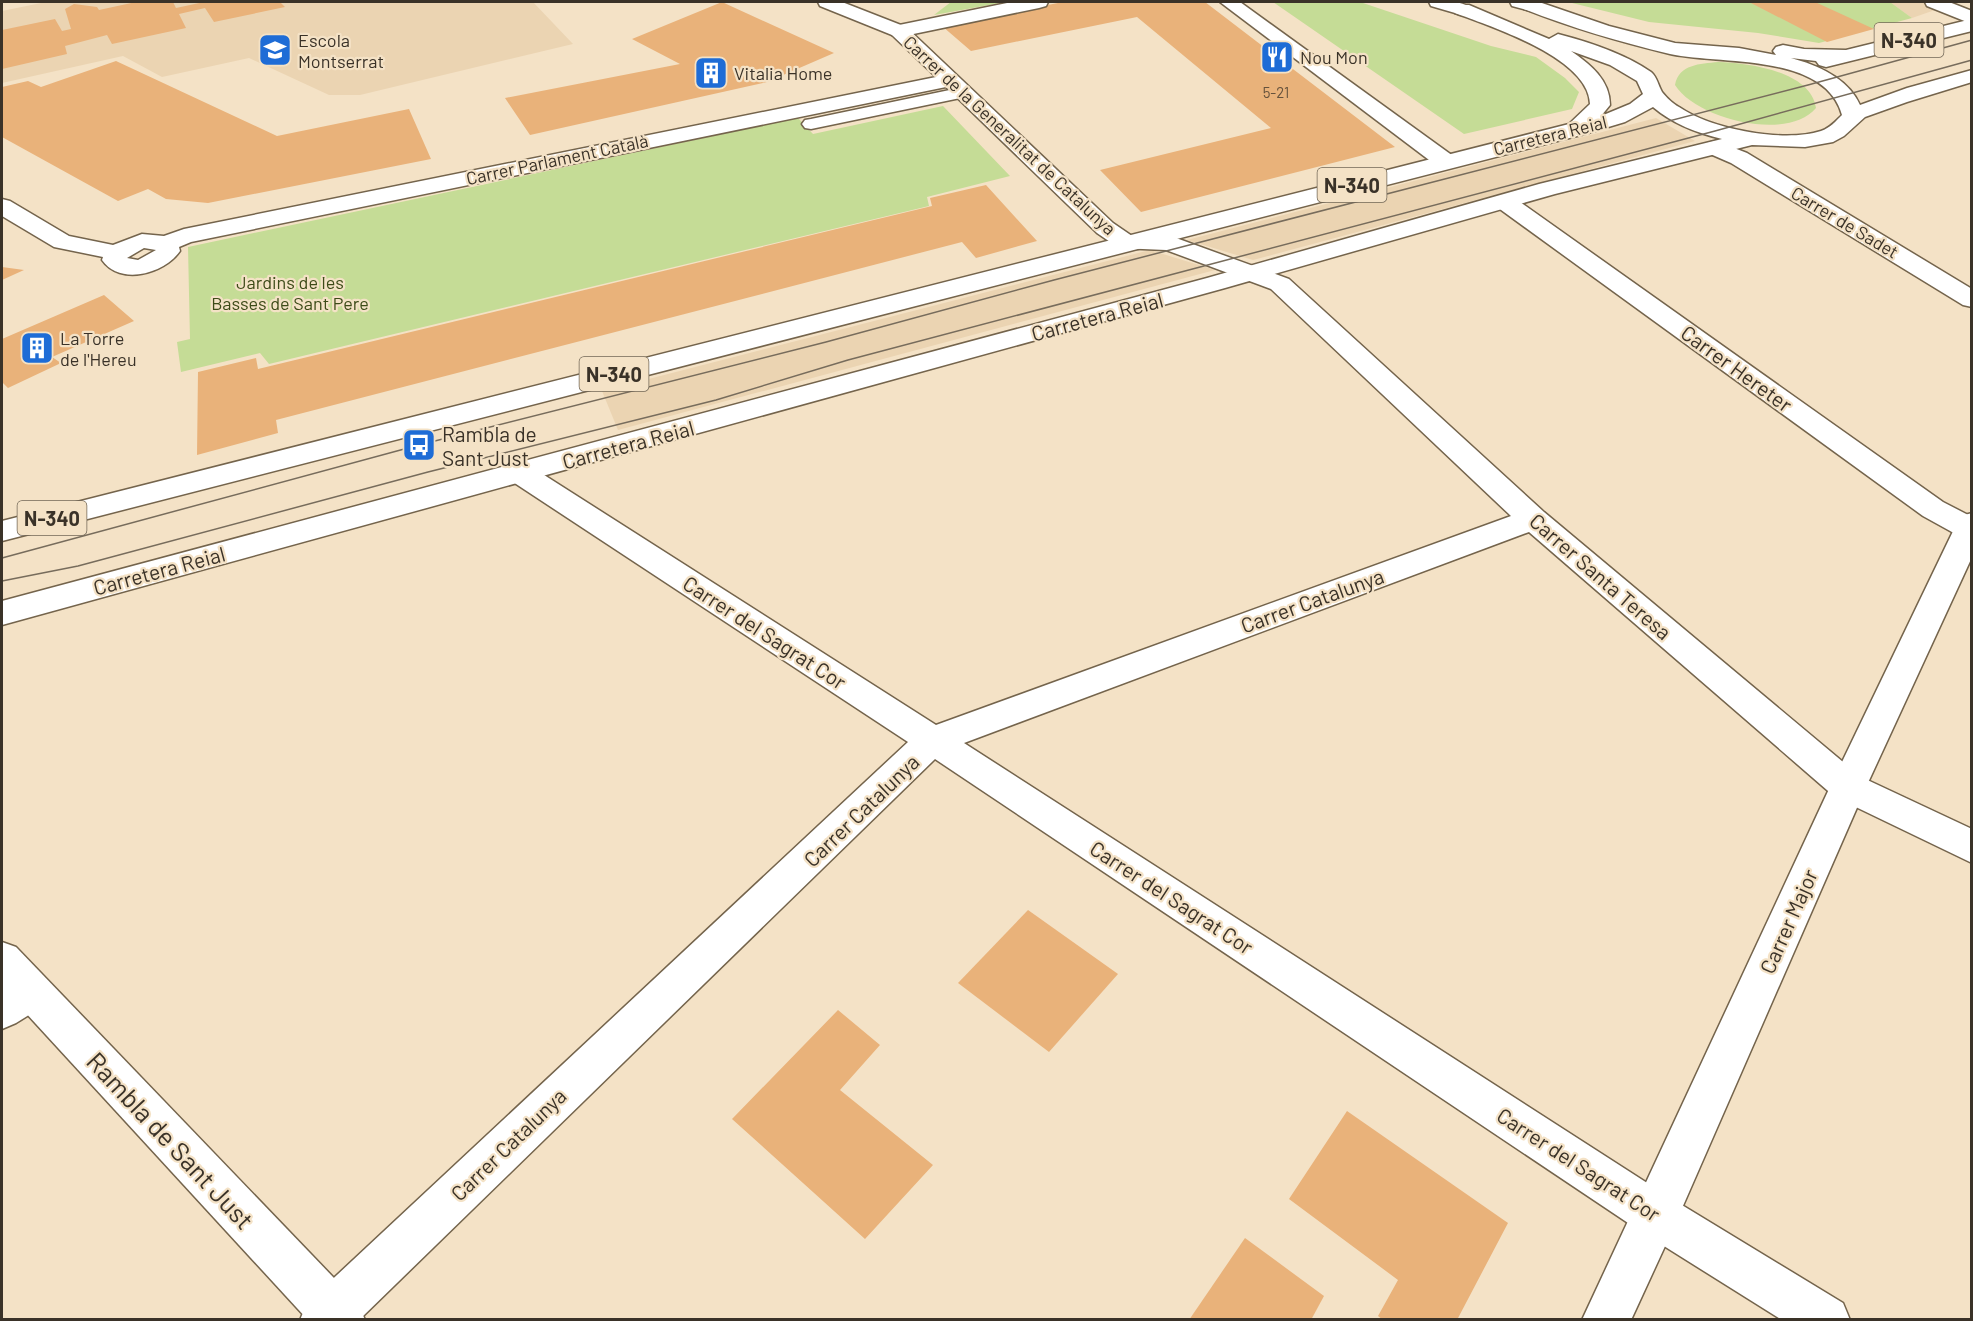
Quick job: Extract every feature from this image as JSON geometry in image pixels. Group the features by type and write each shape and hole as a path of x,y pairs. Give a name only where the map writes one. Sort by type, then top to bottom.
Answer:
{"street":[{"name":"Carrer de la Generalitat de Catalunya","path":"827,2 899,31 1105,228 1127,243"},
{"path":"899,31 1039,2"},
{"path":"1228,2 1445,161"},
{"path":"1438,2 1617,61 1649,87"},
{"path":"1934,2 1971,18"},
{"path":"1525,3 1577,24 1632,40 1692,53"},
{"path":"1525,3 1650,33 1759,46 1804,55 1846,56"},
{"path":"1462,9 1526,35 1559,53 1592,79 1599,92 1600,105 1577,129"},
{"name":"N-340","path":"1801,68 1971,25"},
{"name":"N-340","path":"1853,115 1845,96 1837,88 1801,68 1763,58 1727,53 1692,53 1666,60 1649,87 1683,118 1698,125 1749,139 1786,141 1825,137 1841,130 1853,115 1878,104 1971,76"},
{"name":"Carrer Parlament Català","path":"2,206 62,242 118,253 128,246 142,242 156,241 166,244 184,236 957,86"},
{"name":"Carretera Reial","path":"2,531 1577,129 1623,116 1643,107 1649,87"},
{"name":"Carretera Reial","path":"2,613 1254,273 1505,202 1749,139"},
{"name":"Carrer de Sadet","path":"1716,148 1739,158 1971,300"},
{"name":"Carrer Hereter","path":"1505,202 1933,509 1971,528"},
{"name":"Carretera Reial","path":"1127,243 1168,243 1254,273"},
{"name":"Carrer Santa Teresa","path":"1254,273 1280,284 1298,298 1533,519 1848,787 1971,848"},
{"name":"Carrer del Sagrat Cor","path":"520,473 933,740 1656,1215 1826,1320"},
{"name":"Carrer Catalunya","path":"333,1317 933,740 1533,519"},
{"name":"Carrer Major","path":"1606,1320 1656,1215 1848,787 1971,528"},
{"name":"Rambla de Sant Just","path":"2,960 16,1001 333,1317"}],"lane":[{"path":"811,124 957,86"}],"shaded area":[{"name":"Escola Montserrat","path":"46,2 533,2 573,44 360,95 329,95 249,58 162,77 123,56 2,83 2,11"},
{"path":"1890,2 1958,2 1912,18"},
{"path":"1656,118 1695,141 1253,260 1187,240"},
{"path":"1150,250 1215,270 618,430 602,391"}],"green space":[{"path":"951,2 1006,2 934,15"},
{"path":"1273,2 1360,2 1491,46 1536,57 1565,78 1579,92 1572,109 1464,134"},
{"path":"1568,2 1890,2 1912,18 1819,43 1758,33 1649,22"},
{"path":"1718,62 1761,67 1791,77 1812,95 1816,108 1803,118 1785,124 1765,125 1743,122 1702,108 1686,97 1675,85 1681,73 1691,66"},
{"name":"Jardins de les Basses de Sant Pere","path":"943,106 1010,176 927,197 929,206 269,364 260,353 181,372 177,342 190,339 188,247 798,118 813,134"}],"building":[{"path":"136,2 173,2 176,8 204,2 280,2 285,7 214,22 205,8 179,14 186,28 112,44 107,35 65,46 67,54 2,69 2,30 55,19 62,31 71,29 65,9 74,4 97,7 99,10"},
{"name":"Vitalia Home","path":"722,2 834,53 767,82 530,135 505,98 680,64 632,39"},
{"path":"1063,2 1205,2 1395,147 1141,212 1100,170 1271,128 1137,17 971,51 942,26"},
{"path":"1749,2 1815,2 1874,29 1827,42"},
{"path":"116,61 277,136 409,109 431,159 208,203 166,199 148,189 118,201 2,137 2,87 28,81 41,87"},
{"path":"986,185 1037,241 976,258 962,242 276,420 278,433 197,455 198,372 256,358 258,369 932,206 930,198"},
{"path":"2,267 24,270 2,280"},
{"name":"La Torre de l'Hereu","path":"104,295 134,321 52,357 61,363 8,388 2,382 2,339"},
{"path":"1028,910 1118,974 1049,1052 958,983"},
{"path":"838,1010 880,1045 840,1090 933,1165 865,1239 732,1119"},
{"path":"1347,1111 1508,1223 1457,1320 1383,1320 1378,1316 1398,1280 1289,1199"},
{"path":"1245,1238 1324,1296 1311,1320 1189,1320"}],"tram line":[{"path":"2,558 419,445 826,342 1054,280 1808,85 1972,40"},
{"path":"2,581 78,566 428,472 716,400 848,360 1715,131 1972,60"}],"place":[{"name":"Escola Montserrat","path":"275,50"},
{"name":"Nou Mon","path":"1277,57"},
{"name":"Vitalia Home","path":"711,73"},
{"name":"La Torre de l'Hereu","path":"37,348"},
{"name":"Rambla de Sant Just","path":"419,445"}]}
